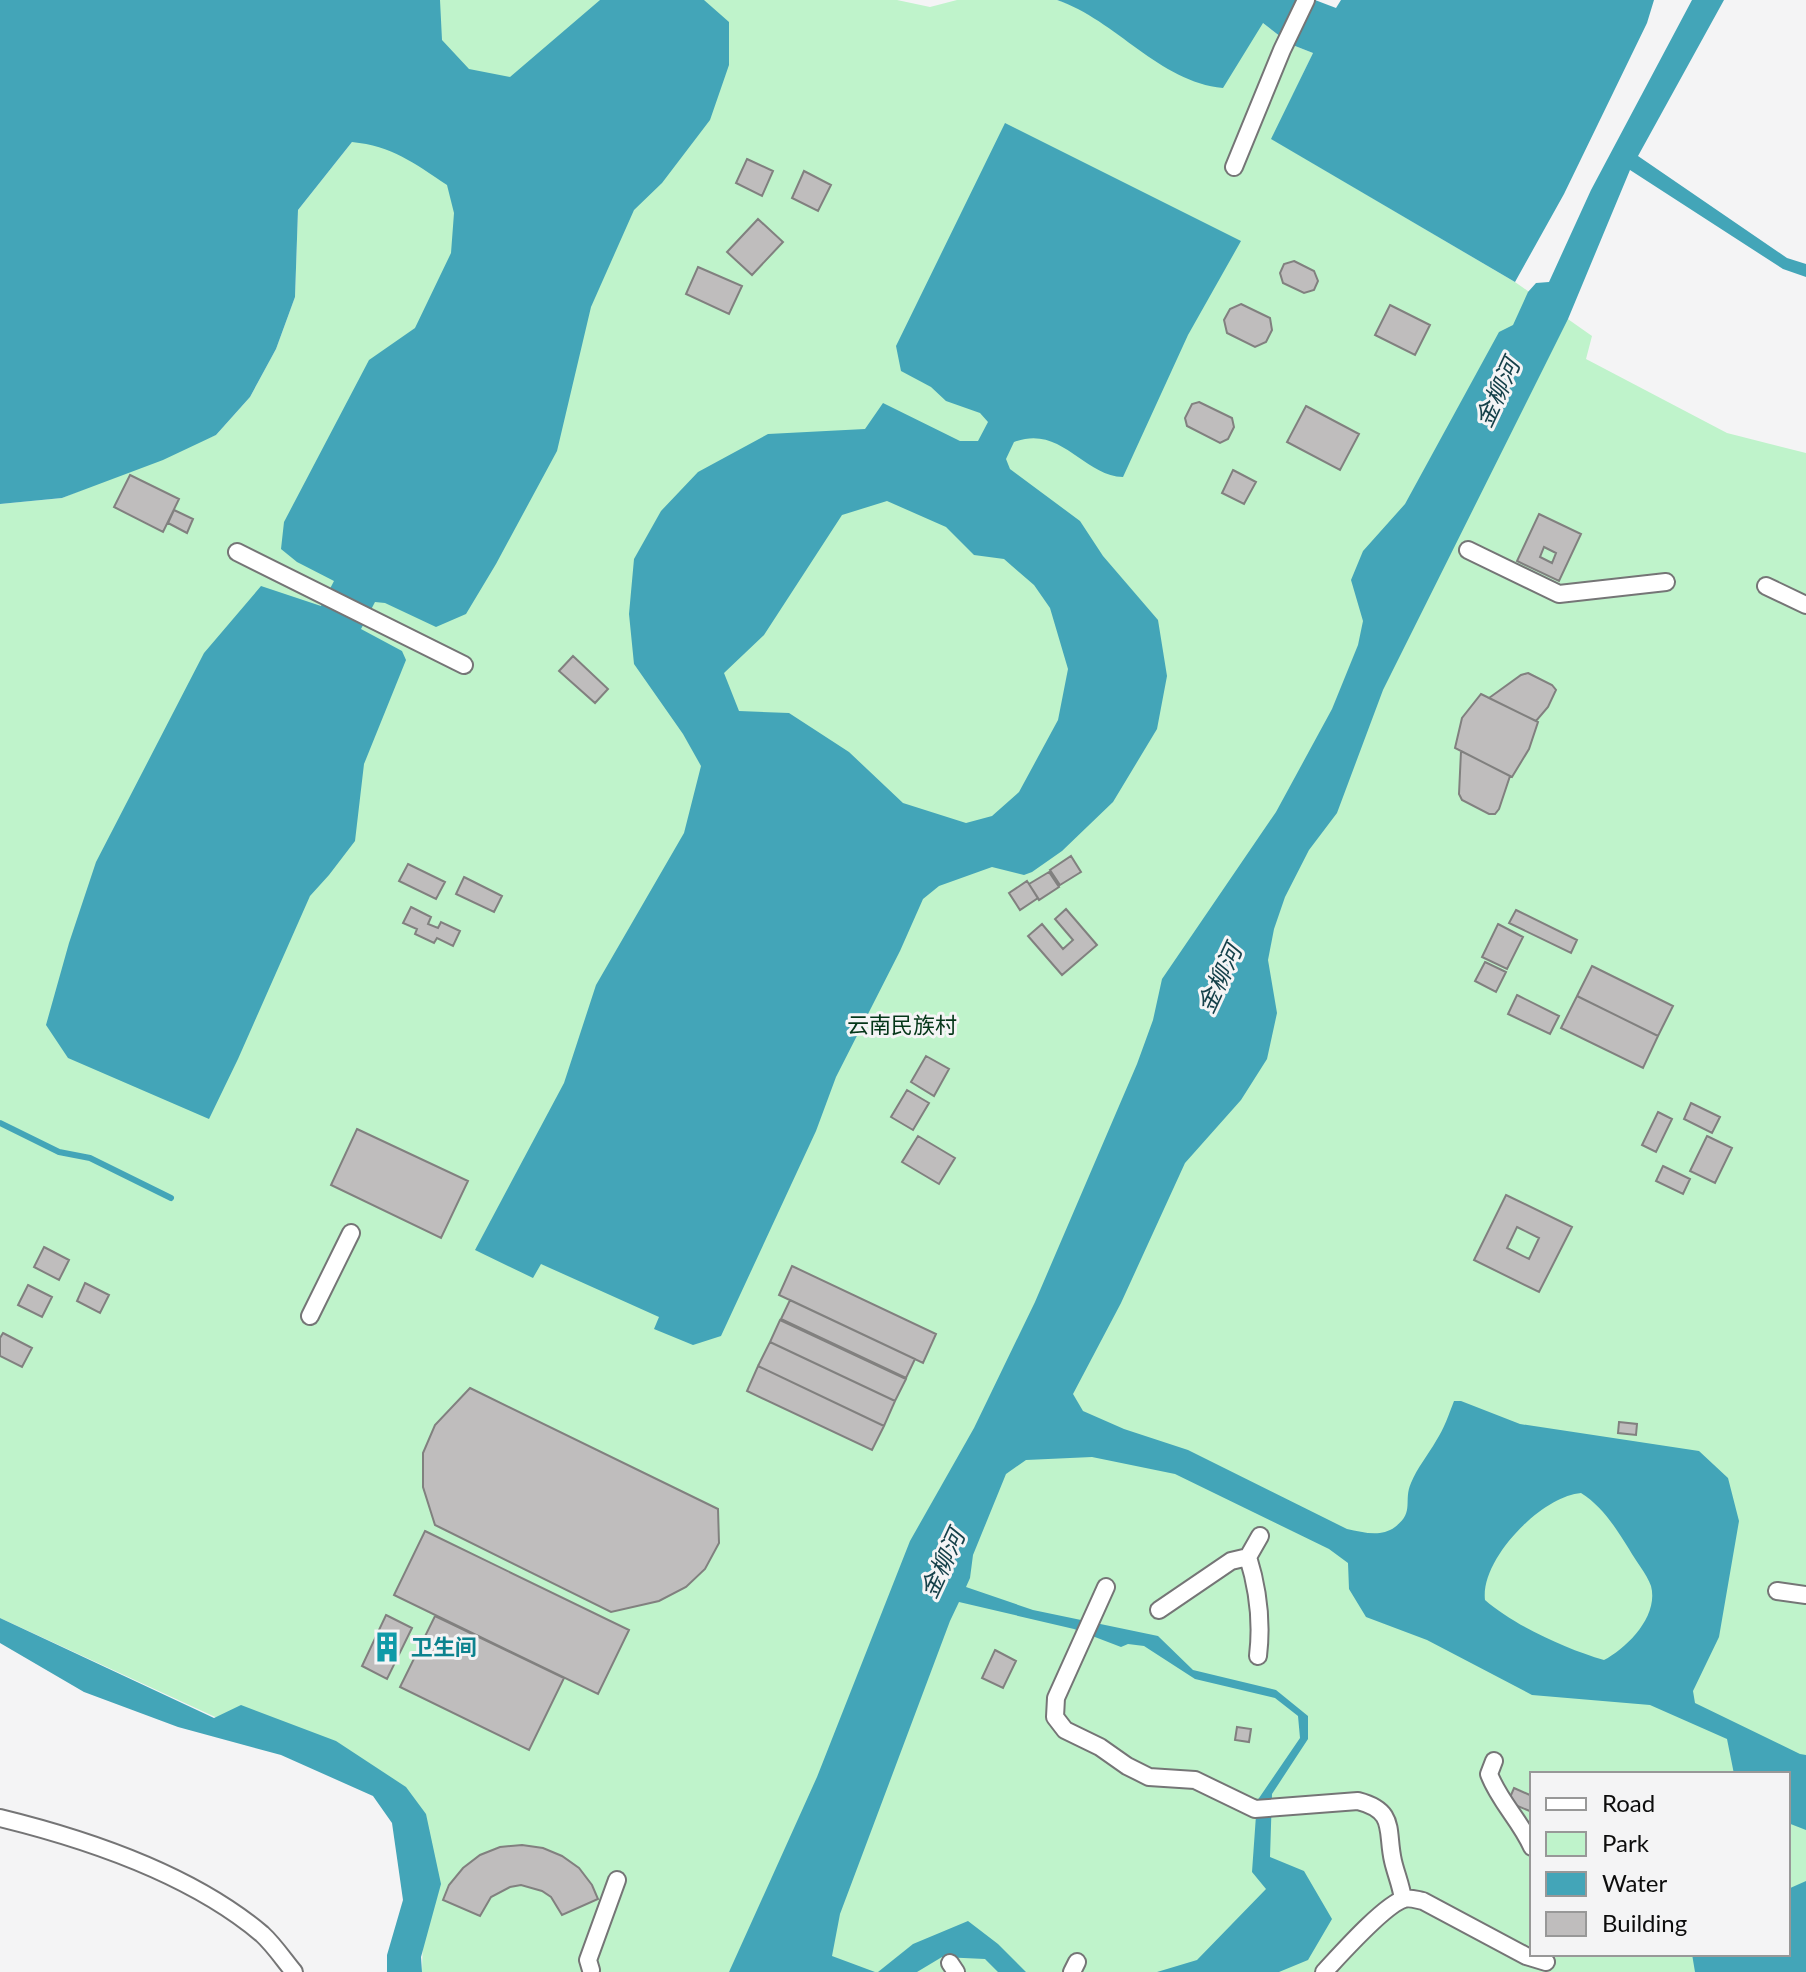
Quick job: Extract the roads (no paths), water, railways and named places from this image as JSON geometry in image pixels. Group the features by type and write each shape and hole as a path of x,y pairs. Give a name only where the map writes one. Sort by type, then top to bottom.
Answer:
{"street":[{"path":"1234,167 1306,0"},
{"path":"1468,550 1559,594 1666,582"},
{"path":"237,552 464,665"},
{"path":"1766,586 1806,605"},
{"path":"310,1316 351,1233"},
{"path":"1159,1610 1231,1561 1248,1557 1260,1536"},
{"path":"1248,1557 1255,1579 1260,1635 1258,1656"},
{"path":"1106,1587 1056,1698 1055,1717 1065,1730 1149,1777 1195,1780 1255,1809 1358,1801 1370,1804 1381,1812 1388,1824 1393,1862 1400,1878 1403,1899"},
{"path":"1777,1591 1806,1595"},
{"path":"1494,1761 1489,1774 1497,1794 1522,1825 1530,1843"},
{"path":"0,1818 145,1864 207,1896 264,1936 294,1972"},
{"path":"591,1970 588,1960 617,1880"},
{"path":"1324,1972 1385,1912 1403,1899 1423,1901 1526,1956 1546,1963"}],"water":[{"path":"0,0 440,0 442,40 469,69 510,77 600,0 704,0 729,22 729,65 710,120 662,183 634,210 591,307 557,451 466,614 436,627 385,603 375,602 361,629 402,651 406,660 364,764 355,841 310,896 209,1119 68,1058 46,1025 96,862 204,653 261,586 321,606 334,581 297,562 281,549 284,522 369,360 415,328 451,253 454,213 447,185 391,152 352,142 298,210 295,297 276,349 250,397 216,435 163,460 62,498 0,504"},
{"path":"1057,0 1315,0 1336,8 1341,0 1654,0 1647,23 1564,194 1515,282 1271,139 1313,53 1290,44 1263,23 1223,88 1178,75 1099,21"},
{"name":"金柳河","path":"1692,0 1724,0 1638,156 1787,258 1806,264 1806,277 1783,269 1630,170 1568,319 1383,690 1337,813 1309,850 1285,897 1268,960 1277,1013 1267,1059 1241,1100 1185,1163 1121,1303 1073,1394 1083,1411 1124,1429 1188,1450 1347,1529 1371,1533 1395,1527 1405,1516 1411,1483 1441,1432 1454,1401 1520,1424 1699,1451 1728,1478 1739,1521 1719,1637 1693,1691 1695,1703 1806,1755 1806,1830 1790,1824 1790,1772 1734,1772 1727,1739 1650,1705 1532,1695 1427,1640 1366,1617 1349,1589 1348,1563 1329,1549 1175,1474 1092,1457 1026,1460 1006,1474 973,1555 966,1587 1033,1610 1158,1636 1193,1670 1276,1690 1308,1716 1308,1739 1272,1794 1270,1857 1304,1871 1332,1919 1308,1960 1279,1972 1157,1972 1197,1960 1266,1889 1252,1872 1257,1801 1300,1738 1298,1716 1275,1698 1195,1679 1144,1646 1128,1644 1121,1647 1074,1629 959,1602 840,1914 832,1956 875,1972 729,1972 817,1777 910,1541 974,1428 1035,1302 1137,1064 1153,1020 1162,979 1276,812 1332,709 1358,645 1363,621 1351,580 1363,551 1405,504 1499,332 1513,325 1528,292 1536,283 1549,282 1591,190","holes":["1581,1493 1596,1504 1649,1581 1652,1597 1650,1609 1639,1630 1622,1648 1604,1660 1542,1636 1485,1600 1492,1566 1516,1532 1532,1517 1565,1497"]},
{"path":"1005,123 1241,241 1188,335 1123,477 1095,468 1045,440 1030,438 1014,442 1006,459 1010,469 1080,521 1103,556 1158,620 1167,676 1157,729 1113,802 1062,851 1024,875 992,867 939,886 923,899 836,1077 816,1131 721,1336 693,1345 654,1329 659,1317 541,1264 533,1278 475,1250 564,1083 596,985 684,833 701,766 683,734 634,664 629,614 634,559 661,511 698,472 768,434 865,429 883,403 960,441 978,441 988,422 980,413 946,401 931,387 901,371 896,346","holes":["887,501 946,527 974,555 1004,559 1034,585 1050,608 1068,669 1058,720 1019,792 992,816 966,823 903,803 849,752 789,713 739,711 724,673 764,635 842,515"]},
{"path":"0,1618 214,1718 241,1705 336,1741 406,1787 426,1814 441,1884 421,1957 422,1972 387,1972 387,1955 403,1900 392,1823 373,1796 281,1755 178,1727 84,1692 0,1643"},
{"path":"1806,1881 1806,1972 1695,1972 1692,1956 1790,1956 1790,1888"},
{"path":"968,1921 998,1944 1026,1972 998,1972 985,1959 942,1957 917,1972 878,1972 913,1944"}],"waterway":[{"path":"0,1123 59,1152 90,1158 171,1198"}],"place":[{"name":"卫生间","path":"387,1647"}],"park label":[{"name":"云南民族村","path":"902,1025"}]}
